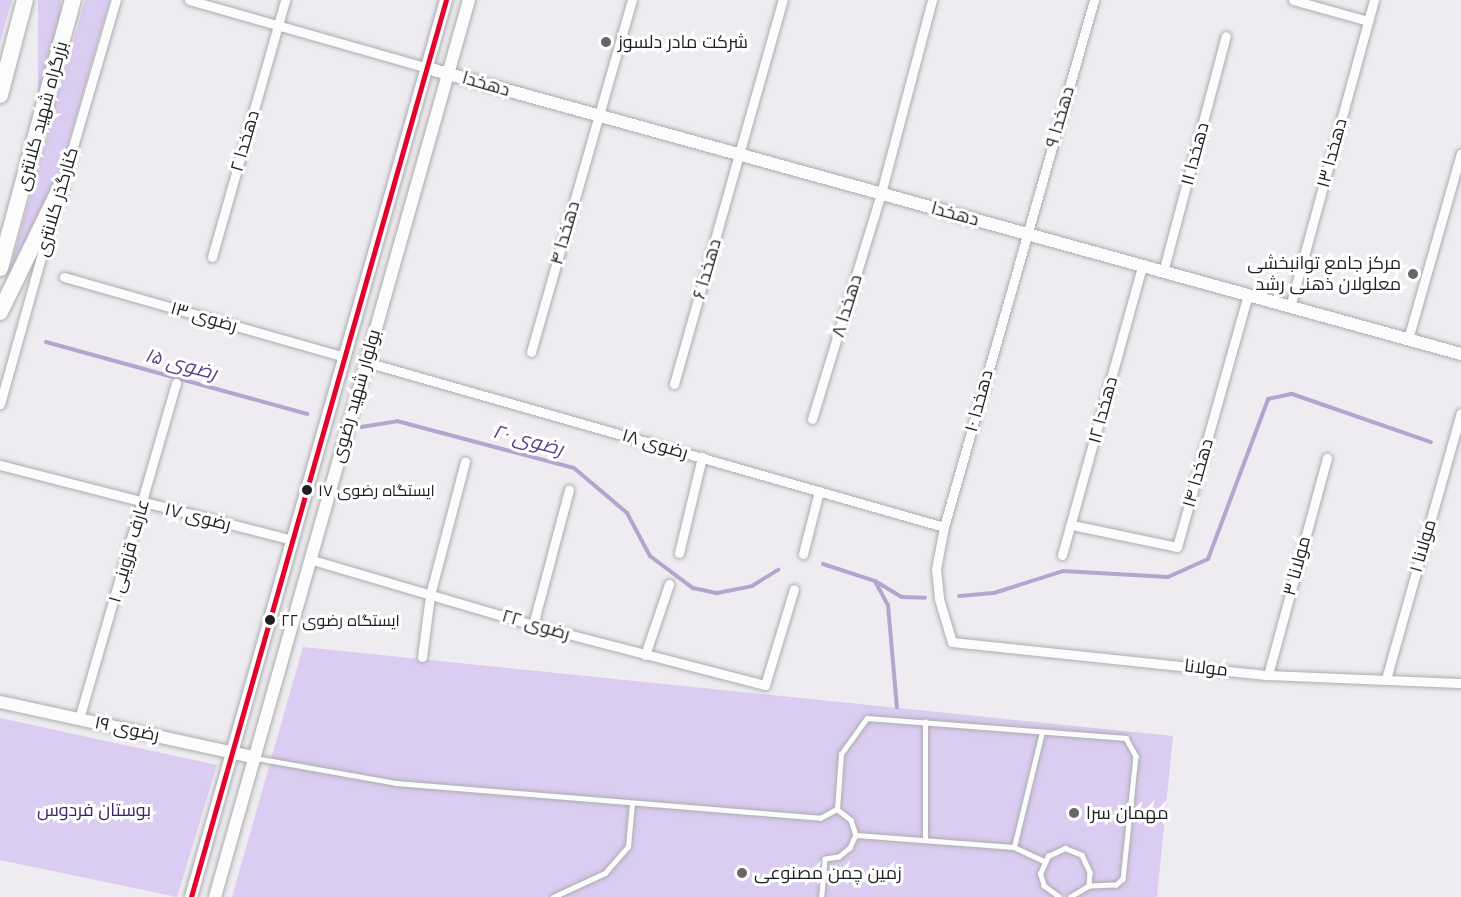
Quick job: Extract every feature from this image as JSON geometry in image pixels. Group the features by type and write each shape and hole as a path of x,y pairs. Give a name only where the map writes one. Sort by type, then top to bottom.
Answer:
{"highway":[{"path":"0,95 25,0"},
{"name":"بزرگراه شهید کلانتری","path":"0,268 74,0"},
{"path":"0,312 61,187"}],"street":[{"name":"کنارگذر کلانتری","path":"0,404 116,0"},
{"path":"189,0 427,68"},
{"name":"دهخدا ۲","path":"212,257 285,0"},
{"name":"بولوار شهید رضوی","path":"191,897 446,0"},
{"name":"بولوار شهید رضوی","path":"215,897 469,0"},
{"name":"دهخدا ۴","path":"531,352 632,0"},
{"name":"دهخدا ۶","path":"674,384 783,0"},
{"name":"دهخدا ۸","path":"812,419 881,194 932,0"},
{"name":"دهخدا ۹","path":"1026,233 1094,0"},
{"path":"1293,0 1368,21"},
{"name":"دهخدا ۱۳","path":"1290,307 1374,0"},
{"name":"دهخدا ۱۱","path":"1163,272 1227,36"},
{"name":"دهخدا","path":"427,68 1461,354"},
{"path":"1408,339 1461,153"},
{"name":"دهخدا ۱۰","path":"952,642 939,599 936,569 944,527 1026,233"},
{"name":"دهخدا ۱۲","path":"1062,555 1142,266"},
{"name":"رضوی ۱۳","path":"64,277 345,357"},
{"name":"دهخدا ۱۴","path":"1072,525 1177,547 1248,295"},
{"name":"رضوی ۱۸","path":"366,362 944,527"},
{"name":"عارف قزوینی ۱","path":"79,719 144,504 176,383"},
{"name":"مولانا ۱","path":"1386,679 1461,412"},
{"path":"679,553 702,458"},
{"name":"مولانا ۳","path":"1268,675 1327,458"},
{"path":"422,657 430,595 465,462"},
{"name":"رضوی ۱۷","path":"0,465 144,504 292,540"},
{"path":"533,625 569,490"},
{"path":"803,554 819,491"},
{"name":"رضوی ۲۲","path":"309,559 645,656 765,685 794,589"},
{"path":"645,656 669,584"},
{"name":"مولانا","path":"952,642 1268,675 1461,683"},
{"name":"رضوی ۱۹","path":"0,702 253,757"}],"lane":[{"path":"837,809 841,754 867,718 1126,738 1136,756 1123,879 1116,885 1089,886 1072,897"},
{"path":"925,722 925,840"},
{"path":"1014,847 1042,732"},
{"path":"253,757 396,783 820,818 837,809"},
{"path":"553,897 604,873 628,847 632,803"},
{"path":"822,897 825,859 839,857 850,848 856,836 851,820 837,809"},
{"path":"856,836 1014,847 1044,861"},
{"path":"1056,896 1041,880 1044,861 1058,849 1077,851 1089,866 1089,886"}],"green space":[{"path":"0,0 12,0 0,42"},
{"path":"38,0 61,0 61,122 38,122"},
{"path":"85,0 110,0 60,172 9,273"},
{"path":"303,647 1173,736 1157,897 232,897"},
{"name":"بوستان فردوس","path":"0,718 217,765 177,897 0,860"}],"waterway":[{"name":"رضوی ۱۵","path":"46,342 307,414"},
{"path":"959,596 994,593 1063,571 1168,577 1208,559 1268,399 1292,394 1431,442"},
{"name":"رضوی ۲۰","path":"361,427 397,421 574,468 627,513 650,556 693,588 717,593 752,586 778,570"},
{"path":"823,564 875,581 902,597 925,598"},
{"path":"875,581 888,605 897,708"}],"transit line":[{"path":"191,897 446,0"}],"place":[{"name":"شرکت مادر دلسوز","path":"606,42"},
{"name":"مرکز جامع توانبخشی معلولان ذهنی رشد","path":"1413,274"},
{"name":"ایستگاه رضوی ۱۷","path":"307,490"},
{"name":"ایستگاه رضوی ۲۲","path":"270,620"},
{"name":"مهمان سرا","path":"1074,813"},
{"name":"زمین چمن مصنوعی","path":"742,873"}]}
